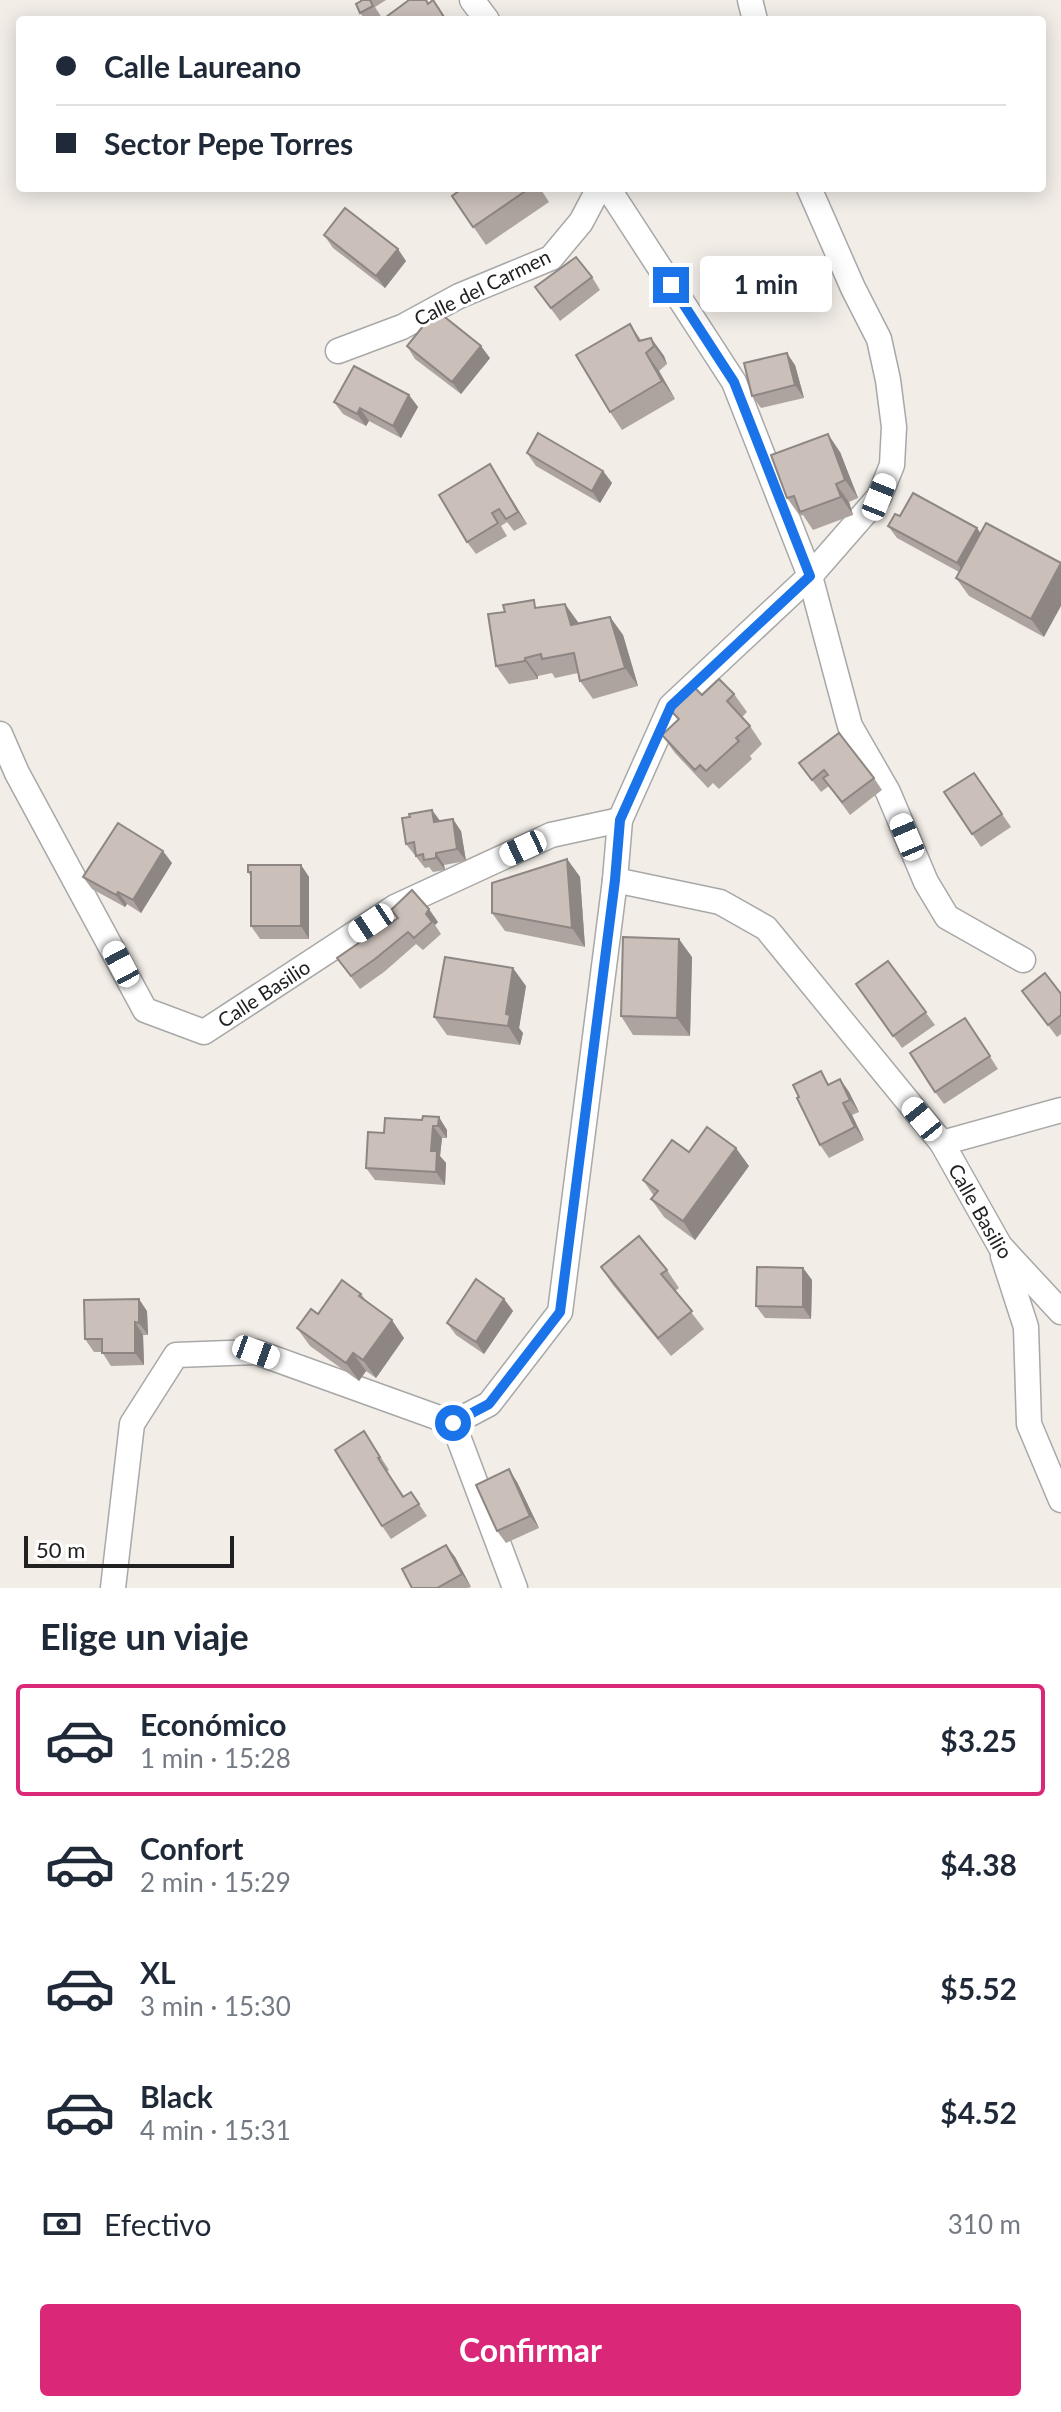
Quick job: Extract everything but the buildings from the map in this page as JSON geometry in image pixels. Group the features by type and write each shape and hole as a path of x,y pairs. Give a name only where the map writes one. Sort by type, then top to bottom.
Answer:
{"street":[{"name":"Calle del Carmen","path":"338,351 402,327 459,296 551,258 581,222 597,192"},
{"path":"611,192 734,382 810,576 850,726 888,792 926,882 947,917 1023,960"},
{"path":"113,1588 132,1424 176,1355 256,1352 453,1423 489,1404 560,1312 620,820 671,706 810,576 879,497 892,465 894,427 879,339 811,192"},
{"name":"Calle Basilio","path":"0,734 17,773 145,1010 204,1032 395,907 551,835 620,820"},
{"name":"Calle Basilio","path":"615,880 720,902 766,928 942,1143 1000,1246 1061,1312"},
{"path":"942,1143 1061,1110"},
{"path":"1000,1246 1026,1327 1029,1424 1061,1500"},
{"path":"453,1423 515,1588"}],"route":[{"path":"453,1423 489,1404 560,1312 620,820 671,706 810,576 734,382 671,285"}]}
